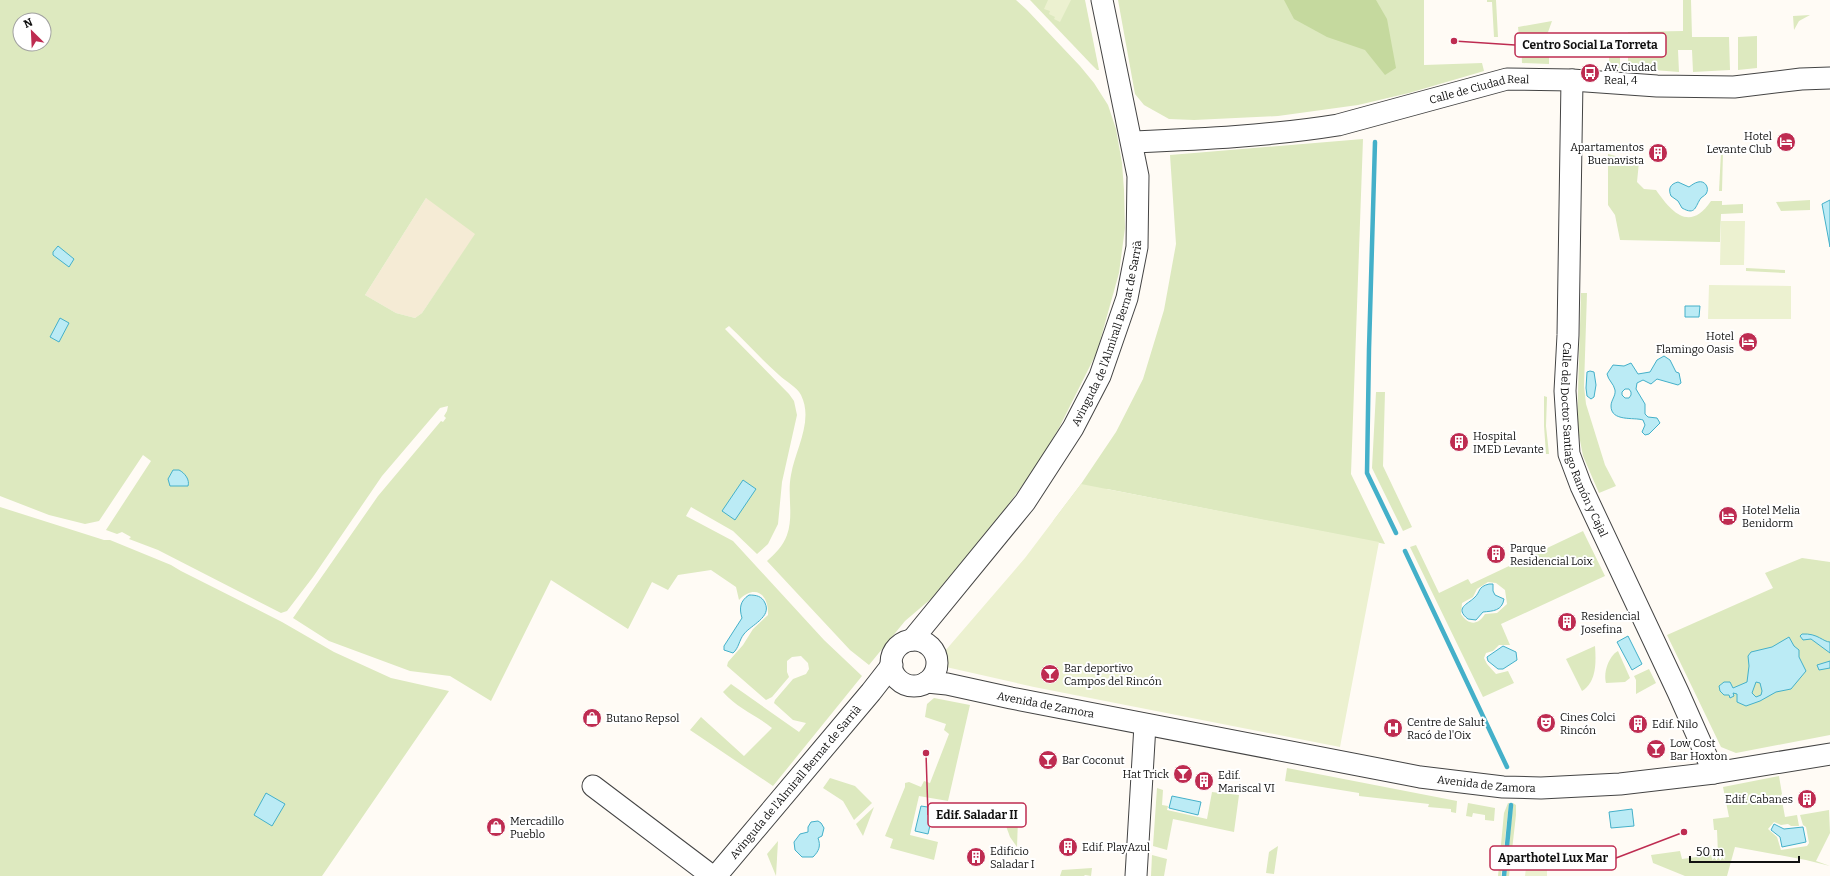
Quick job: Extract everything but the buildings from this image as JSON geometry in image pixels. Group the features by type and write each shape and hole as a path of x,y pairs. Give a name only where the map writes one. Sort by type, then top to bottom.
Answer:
{"street":[{"name":"Avinguda de l'Almirall Bernat de Sarrià","path":"912,640 1025,502 1073,428 1100,376 1127,298 1137,247 1138,176 1102,0"},
{"name":"Calle de Ciudad Real","path":"1132,142 1315,129 1400,110 1496,81 1521,79 1572,80 1657,86 1734,87 1801,79 1830,78"},
{"name":"Calle del Doctor Santiago Ramón y Cajal","path":"1572,80 1568,336 1565,391 1567,440 1570,461 1678,692 1714,773"},
{"path":"929,621 932,666 912,686 897,674 894,652 899,646 912,640 920,641 932,666"},
{"name":"Avenida de Zamora","path":"932,666 947,684 1011,698 1420,777 1503,787 1595,786 1714,773 1830,754"},
{"name":"Avinguda de l'Almirall Bernat de Sarrià","path":"716,876 875,688 897,674"},
{"path":"1136,876 1145,725"},
{"path":"593,786 712,876"}],"shaded area":[{"path":"426,198 488,216 422,313 415,318 396,313 365,295"}],"green space":[{"path":"0,0 1016,0 1080,66 1094,83 1108,105 1116,129 1122,163 1125,228 1119,273 1097,352 1059,428 1035,468 1008,505 932,598 905,621 869,665 850,650 767,561 781,546 789,528 790,482 793,465 805,425 804,405 801,395 797,389 772,369 729,326 725,329 789,394 794,401 797,415 782,482 778,524 768,544 757,554 733,531 691,507 686,516 733,541 824,640 862,676 773,786 690,730 701,717 744,756 772,728 728,698 723,692 731,684 799,732 806,723 793,720 774,703 793,679 806,674 809,669 808,663 801,656 792,657 787,661 787,672 789,677 772,697 766,700 727,666 728,662 743,645 753,629 768,615 768,608 763,597 755,592 745,595 739,600 736,587 711,570 678,575 668,590 652,582 628,629 551,580 491,701 450,676 410,671 329,641 293,618 378,496 441,421 443,422 446,418 444,416 448,406 440,408 382,476 313,577 287,611 281,613 158,550 129,539 131,537 122,532 117,534 106,530 151,461 143,455 99,521 85,524 49,515 0,496","holes":["426,198 475,234 422,313 415,318 396,313 365,295"]},
{"path":"1030,0 1085,0 1099,70 1092,65"},
{"path":"1048,0 1071,0 1060,22 1049,14 1050,11 1044,9"},
{"path":"1118,0 1424,0 1424,65 1482,63 1484,71 1409,93 1358,105 1278,116 1194,120 1169,119 1144,105 1135,94"},
{"path":"1284,0 1376,0 1387,19 1396,68 1385,75 1365,50 1327,37 1294,19"},
{"path":"1487,0 1496,0 1498,37 1494,37 1492,2 1487,2"},
{"path":"1683,0 1691,0 1692,37 1729,37 1730,70 1693,72 1692,50 1678,50 1679,72 1628,68 1628,32 1683,31"},
{"path":"1810,15 1799,21 1794,30 1793,16"},
{"path":"1552,21 1547,35 1519,36 1518,27"},
{"path":"1757,36 1757,68 1738,70 1738,37"},
{"path":"1549,38 1549,64 1522,63 1521,40"},
{"path":"1620,51 1620,68 1609,67 1609,52"},
{"path":"1363,139 1351,474 1385,544 1107,489 1053,521 1081,484 1116,432 1143,379 1164,310 1176,244 1170,155"},
{"path":"1721,152 1723,152 1722,191 1719,191"},
{"path":"1608,154 1639,162 1637,182 1644,189 1656,190 1668,206 1682,216 1696,216 1711,201 1722,201 1722,205 1743,204 1743,213 1721,214 1720,242 1620,240 1615,215 1608,205"},
{"path":"1810,200 1810,210 1781,211 1776,202"},
{"path":"1721,221 1745,221 1744,265 1720,265"},
{"path":"1746,268 1785,270 1785,273 1746,271"},
{"path":"1709,285 1791,286 1791,319 1708,319"},
{"path":"1581,293 1587,293 1584,386 1586,404 1605,465 1616,486 1599,493 1583,456 1577,425"},
{"path":"1376,392 1385,392 1383,466 1412,527 1403,531 1372,468"},
{"path":"1544,396 1547,397 1546,426 1549,454 1546,454"},
{"path":"1081,484 1379,542 1340,747 1034,687 946,667 942,656 945,651 1025,558"},
{"path":"0,507 104,540 110,540 171,565 282,622 334,652 391,678 449,691 322,876 0,876"},
{"path":"1583,531 1605,576 1501,624 1510,645 1499,645 1493,651 1486,653 1484,658 1496,674 1508,671 1514,683 1483,697 1410,547 1416,545 1439,593 1468,579 1471,584","holes":["1488,582 1496,583 1505,590 1507,604 1497,613 1485,614 1479,621 1473,623 1464,618 1461,614 1462,603 1473,597 1477,589"]},
{"path":"1802,558 1830,562 1830,735 1736,753 1721,747 1667,635 1773,588 1765,573"},
{"path":"1595,646 1596,658 1593,677 1587,687 1582,691 1566,659"},
{"path":"1618,651 1630,678 1625,682 1606,683 1605,674 1609,660"},
{"path":"1649,669 1656,683 1636,694 1636,680 1634,676"},
{"path":"934,698 970,705 948,801 919,796 910,835 938,842 934,860 890,848 893,839 885,836 905,787 905,783 909,782 921,787 924,781 930,783 949,734 944,730 946,724 925,717 927,704"},
{"path":"1287,768 1457,801 1456,813 1451,812 1451,809 1428,807 1429,804 1359,796 1359,793 1285,781"},
{"path":"1779,776 1785,817 1797,815 1799,826 1791,826 1788,824 1781,825 1774,822 1768,829 1777,837 1781,850 1807,846 1809,843 1806,827 1803,825 1800,815 1829,810 1830,833 1816,861 1830,866 1735,847 1727,876 1685,876 1653,863 1651,855 1680,851 1682,859 1718,854 1717,830 1714,830 1713,819 1729,817 1723,787"},
{"path":"830,778 855,786 872,803 854,820 843,801 823,788"},
{"path":"1157,788 1163,790 1162,805 1168,806 1167,810 1207,819 1212,792 1239,795 1234,832 1173,819 1167,850 1153,846"},
{"path":"1468,803 1495,808 1494,821 1485,820 1485,815 1473,813 1472,817 1466,816"},
{"path":"1508,803 1501,876 1498,876 1504,813"},
{"path":"1513,803 1516,805 1516,815 1509,876 1506,876"},
{"path":"874,807 863,836 856,824"},
{"path":"1012,819 1018,819 1017,847 1010,837 1006,826"},
{"path":"778,841 776,876 767,854"},
{"path":"1278,846 1274,874 1266,873 1269,852"},
{"path":"1152,855 1167,859 1164,876 1151,876"},
{"path":"1092,868 1091,876 1060,876 1062,870"},
{"path":"1526,868 1547,869 1547,876 1525,876"}],"water":[{"path":"1678,182 1689,187 1695,183 1705,183 1707,192 1693,210 1690,211 1682,208 1678,201 1671,196 1670,187"},
{"path":"1830,200 1830,247 1822,204"},
{"path":"58,246 74,259 69,267 53,255 53,252"},
{"path":"1685,306 1700,306 1699,317 1685,317"},
{"path":"60,318 69,323 59,342 50,337"},
{"path":"1664,356 1670,360 1676,372 1679,373 1681,383 1678,385 1657,379 1651,384 1643,380 1637,383 1636,389 1645,404 1645,414 1648,417 1657,418 1660,423 1649,434 1645,435 1642,432 1645,425 1643,420 1619,417 1612,411 1611,404 1615,390 1607,374 1613,365 1624,366 1631,363 1638,374 1650,372 1657,360","holes":["1625,389 1629,389 1631,395 1629,398 1625,398 1622,395 1622,392"]},
{"path":"1587,372 1594,372 1596,385 1594,397 1591,399 1587,396 1586,388"},
{"path":"173,470 179,470 185,475 188,479 188,486 170,486 168,479"},
{"path":"743,480 756,489 735,520 722,511"},
{"path":"1493,584 1493,591 1495,595 1504,599 1503,603 1496,610 1483,612 1476,620 1468,619 1462,612 1462,609 1485,585"},
{"path":"749,595 760,597 762,599 765,603 766,612 760,620 744,634 737,649 733,653 724,650 724,646 742,618 742,602"},
{"path":"1802,634 1816,636 1830,642 1830,653 1811,639 1803,640 1800,636"},
{"path":"1628,636 1642,664 1632,670 1617,642"},
{"path":"1789,637 1794,646 1799,650 1799,657 1806,671 1791,689 1776,692 1760,701 1746,706 1737,702 1737,694 1733,693 1734,696 1730,698 1729,695 1724,695 1720,691 1719,686 1724,682 1730,682 1733,688 1747,682 1749,666 1748,656 1751,652 1772,647","holes":["1756,682 1760,683 1762,691 1761,695 1756,697 1752,693"]},
{"path":"1503,646 1516,652 1517,660 1503,669 1498,669 1488,661 1487,657"},
{"path":"1830,661 1830,668 1819,670 1817,665"},
{"path":"266,793 285,804 272,826 254,815"},
{"path":"1172,796 1201,802 1198,815 1169,808"},
{"path":"921,806 934,808 928,834 915,831"},
{"path":"1632,809 1634,826 1611,828 1609,812"},
{"path":"818,821 824,828 822,836 818,838 819,846 817,853 813,857 802,857 795,850 794,842 800,834 808,832 808,827 811,822"},
{"path":"1774,824 1784,829 1803,827 1806,842 1782,847 1780,837 1771,830"}],"waterway":[{"path":"1375,142 1367,473 1396,533"},
{"path":"1405,551 1507,767"},
{"path":"1504,876 1511,805"}],"place":[{"name":"Centro Social La Torreta","path":"1454,41"},
{"name":"Av. Ciudad Real, 4","path":"1590,73"},
{"name":"Hotel Levante Club","path":"1786,142"},
{"name":"Apartamentos Buenavista","path":"1658,153"},
{"name":"Hotel Flamingo Oasis","path":"1748,342"},
{"name":"Hospital IMED Levante","path":"1459,442"},
{"name":"Hotel Melia Benidorm","path":"1728,516"},
{"name":"Parque Residencial Loix","path":"1496,554"},
{"name":"Residencial Josefina","path":"1567,622"},
{"name":"Bar deportivo Campos del Rincón","path":"1050,674"},
{"name":"Butano Repsol","path":"592,718"},
{"name":"Cines Colci Rincón","path":"1546,723"},
{"name":"Edif. Nilo","path":"1638,724"},
{"name":"Centre de Salut Racó de l'Oix","path":"1393,728"},
{"name":"Low Cost Bar Hoxton","path":"1656,749"},
{"name":"Edif. Saladar II","path":"926,753"},
{"name":"Bar Coconut","path":"1048,760"},
{"name":"Hat Trick","path":"1183,774"},
{"name":"Edif. Mariscal VI","path":"1204,781"},
{"name":"Edif. Cabanes","path":"1807,799"},
{"name":"Mercadillo Pueblo","path":"496,827"},
{"name":"Aparthotel Lux Mar","path":"1684,832"},
{"name":"Edif. PlayAzul","path":"1068,847"},
{"name":"Edificio Saladar I","path":"976,857"}]}
